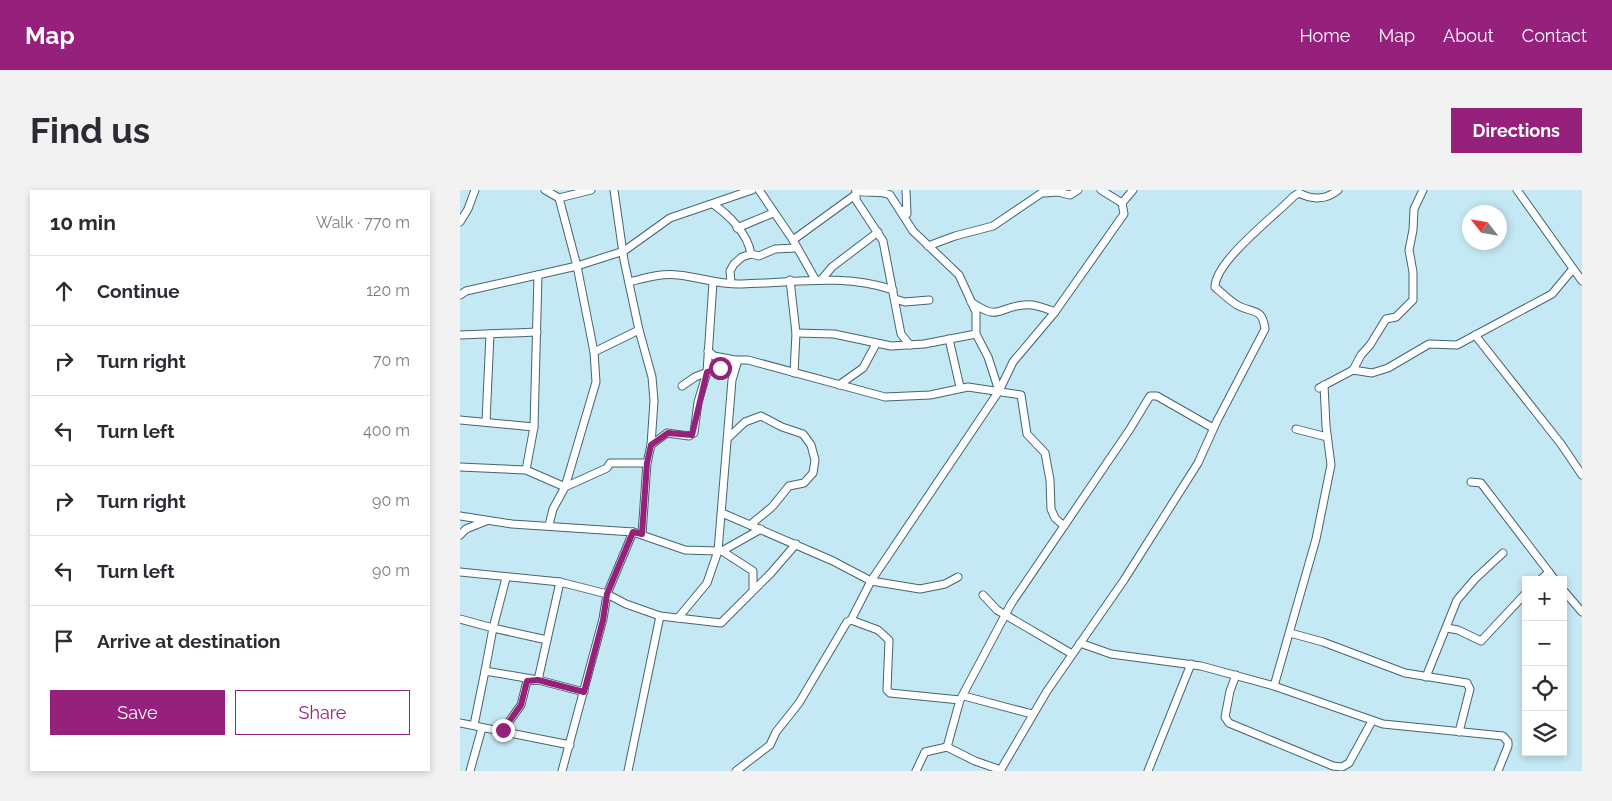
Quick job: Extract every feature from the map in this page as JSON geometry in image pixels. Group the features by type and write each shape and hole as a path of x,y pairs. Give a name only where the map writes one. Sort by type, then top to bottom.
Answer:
{"street":[{"path":"460,222 476,190"},
{"path":"545,190 559,198 591,190"},
{"path":"614,190 629,282 639,330 652,377 654,401 642,534"},
{"path":"460,295 466,291 577,266 624,251 670,218 752,190"},
{"path":"759,190 818,279"},
{"path":"792,240 856,192 884,192 901,204 907,214 906,190"},
{"path":"928,246 955,236 993,226 1046,191 1070,195 1078,190"},
{"path":"736,771 770,745 776,732 799,704 847,622 851,620 871,581 999,391 1012,362 1055,312 1124,214 1122,203 1101,190"},
{"path":"1122,203 1133,190"},
{"path":"916,771 925,752 948,747 975,761 1000,770 1032,714 1168,513 1198,463 1265,329 1264,320 1257,311 1239,306 1215,286 1215,281 1221,268 1232,253 1294,196 1299,193 1309,198 1316,198 1333,195 1338,190"},
{"path":"1353,370 1358,359 1386,319 1396,317 1413,300 1413,272 1409,250 1413,230 1414,209 1424,190"},
{"path":"1517,190 1572,270 1582,281"},
{"path":"856,192 884,246 901,334 910,345"},
{"path":"890,196 913,231 948,262 959,275 976,312 976,334 988,357 999,391"},
{"path":"549,525 553,509 565,487 595,392 596,371 577,266 559,198"},
{"path":"713,204 727,214 750,244 751,254"},
{"path":"737,228 774,213"},
{"path":"818,279 878,232"},
{"path":"731,283 730,271 734,264 742,257 751,254 760,256 775,248 796,248"},
{"path":"1274,686 1316,539 1332,465 1321,387 1353,370 1372,373 1398,364 1429,344 1457,345 1552,294 1572,270"},
{"path":"526,470 534,427 538,275"},
{"path":"629,282 666,275 740,284 818,279 876,284 893,290"},
{"path":"790,280 796,333 794,373"},
{"path":"651,445 668,433 692,435 707,372 713,282"},
{"path":"894,298 905,302 929,300"},
{"path":"969,300 984,311 997,313 1022,305 1038,305 1055,312"},
{"path":"594,352 639,330"},
{"path":"460,335 537,332"},
{"path":"796,333 834,334 876,344 910,345 976,334"},
{"path":"486,422 490,334"},
{"path":"1474,335 1551,431 1582,475"},
{"path":"949,339 960,387"},
{"path":"839,385 862,368 876,344"},
{"path":"708,351 714,356 748,360 876,396 930,395 960,387 1021,395 1027,434 1045,453 1050,480 1051,509 1055,518 1064,526"},
{"path":"682,386 695,377 738,360"},
{"path":"678,618 707,583 720,551 732,380 738,360"},
{"path":"948,747 966,688 1006,614 1150,396 1157,396 1214,428"},
{"path":"728,438 745,422 761,416 782,427 803,434 811,445 816,460 813,473 804,483 790,486 772,507 750,525"},
{"path":"460,420 534,427"},
{"path":"1296,429 1327,437"},
{"path":"460,467 526,470 565,487 607,468 610,463 647,463"},
{"path":"1471,482 1481,483 1552,576"},
{"path":"722,513 796,544 871,581 920,589 945,584 958,577"},
{"path":"460,516 486,521 633,532 685,550 720,551 753,571 753,589"},
{"path":"460,535 466,529 486,521"},
{"path":"720,551 760,529"},
{"path":"562,771 603,620 607,594 633,532"},
{"path":"460,572 560,582 607,594 626,604 660,616 721,623 753,589 771,574 796,544"},
{"path":"1426,677 1457,600 1475,579 1503,553"},
{"path":"1544,576 1549,572"},
{"path":"474,726 492,628 506,578"},
{"path":"538,680 560,582"},
{"path":"983,595 997,610 1072,654"},
{"path":"1567,595 1582,612"},
{"path":"1447,628 1458,630 1481,641 1522,598"},
{"path":"628,771 660,616"},
{"path":"460,619 547,640"},
{"path":"851,620 878,630 889,640 887,690 890,693 962,698 1032,714"},
{"path":"1290,633 1330,644 1406,673 1467,683 1470,689 1459,732"},
{"path":"1080,643 1111,654 1190,664 1236,675 1274,686 1372,721 1403,727 1497,735 1506,738 1508,746 1498,771"},
{"path":"1148,771 1190,664"},
{"path":"485,671 538,680 584,692"},
{"path":"1236,675 1230,691 1226,717 1229,723 1333,766 1342,767 1349,764 1372,721"},
{"path":"503,730 521,705 527,681 538,680"},
{"path":"460,723 503,730 570,745"},
{"path":"470,771 482,728"}],"route":[{"path":"503,730 521,705 527,681 538,680 584,692 603,620 607,594 633,532 642,534 647,463 651,445 661,436 668,433 673,432 689,436 694,433 698,402 707,372 720,368"}]}
